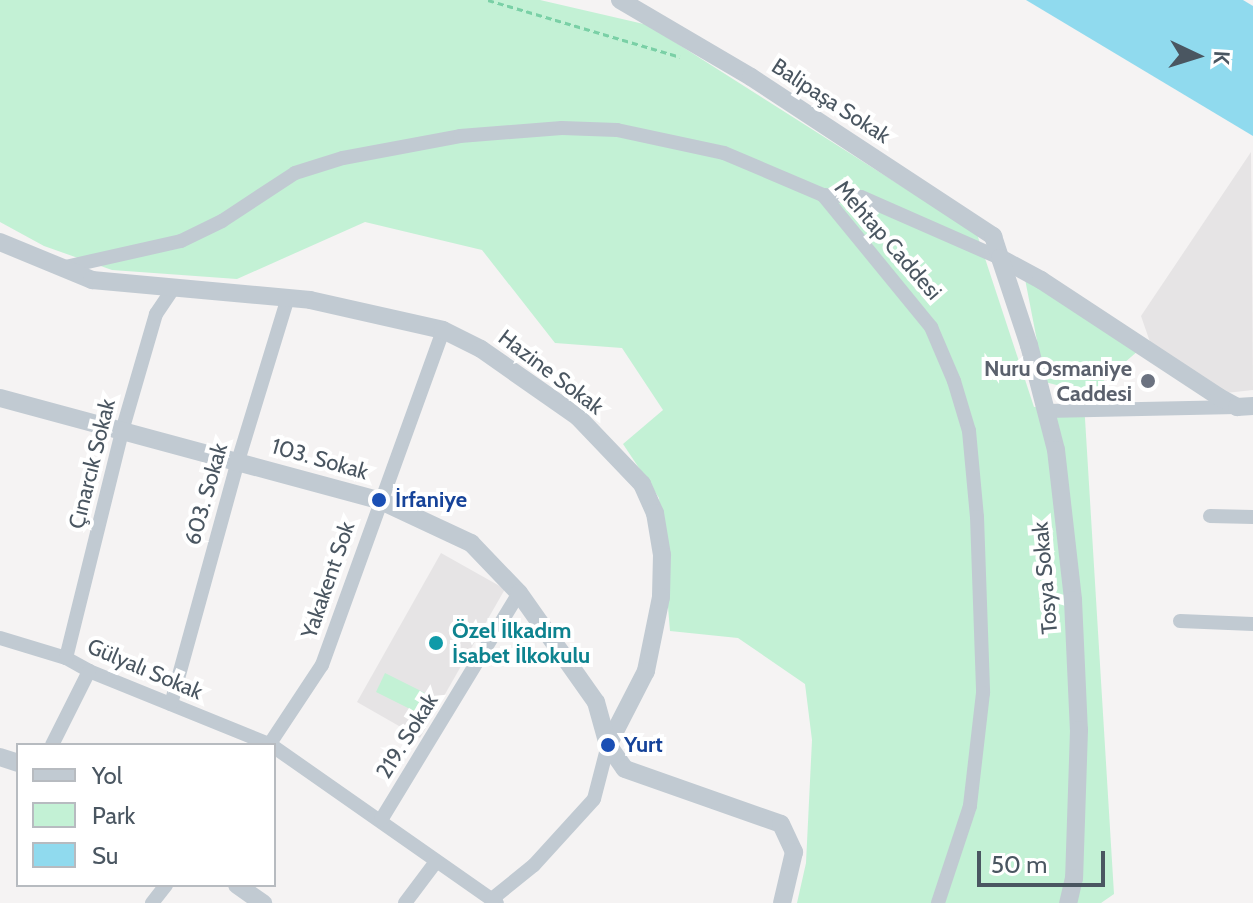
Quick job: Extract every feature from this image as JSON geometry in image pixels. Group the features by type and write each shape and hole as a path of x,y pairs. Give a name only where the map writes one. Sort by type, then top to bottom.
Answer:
{"street":[{"name":"Balipaşa Sokak","path":"620,0 751,77 993,236 1000,258"},
{"name":"Mehtap Caddesi","path":"61,268 181,241 222,221 295,173 343,158 460,136 562,128 643,134 724,153 823,195 931,327 954,381 969,431 977,517 983,693 970,806 938,903"},
{"name":"Balipaşa Sokak","path":"823,195 861,197 1000,258 1245,406"},
{"name":"Hazine Sokak","path":"0,242 92,280 288,297 443,330 481,349 578,417 642,484 655,513 662,555 661,597 646,671 608,745 594,799 534,865 495,901"},
{"name":"Tosya Sokak","path":"1000,258 1056,450 1073,600 1079,730 1074,878 1068,903"},
{"name":"Çınarcık Sokak","path":"66,658 122,431 156,314 174,287"},
{"name":"603. Sokak","path":"171,704 238,461 288,297"},
{"name":"Yakakent Sok","path":"272,743 322,665 379,500 443,330"},
{"name":"103. Sokak","path":"0,398 379,500 471,543 519,593 596,702 608,745 625,769 781,824 794,852 782,903"},
{"path":"1046,411 1245,406"},
{"path":"1210,516 1253,517"},
{"name":"219. Sokak","path":"381,820 519,593"},
{"path":"1180,621 1253,624"},
{"name":"Gülyalı Sokak","path":"0,638 66,658 89,671 266,743"},
{"path":"53,743 89,671"},
{"name":"Gülyalı Sokak","path":"276,748 381,820 435,863 495,901"},
{"path":"405,903 435,863"},
{"path":"152,903 164,887"},
{"path":"240,887 263,903"}],"path":[{"path":"488,0 693,61"}],"shaded area":[{"path":"1251,152 1253,390 1226,393 1150,342 1141,316"},
{"path":"441,553 505,589 420,738 357,702"}],"green space":[{"path":"0,0 540,0 648,25 977,234 1034,407 1084,402 1114,894 1101,903 797,903 806,863 812,740 805,684 738,638 670,631 659,498 623,444 663,410 622,348 555,343 482,250 365,222 237,279 112,270 44,246 0,222"},
{"path":"1025,279 1139,350 1100,384 1107,398 1045,382"},
{"path":"385,673 425,693 416,712 376,692"}],"water":[{"path":"1026,0 1243,0 1253,6 1253,136"}],"place":[{"name":"Nuru Osmaniye Caddesi","path":"1148,381"},
{"name":"İrfaniye","path":"379,500"},
{"name":"Özel İlkadım İsabet İlkokulu","path":"436,643"},
{"name":"Yurt","path":"608,745"}]}
